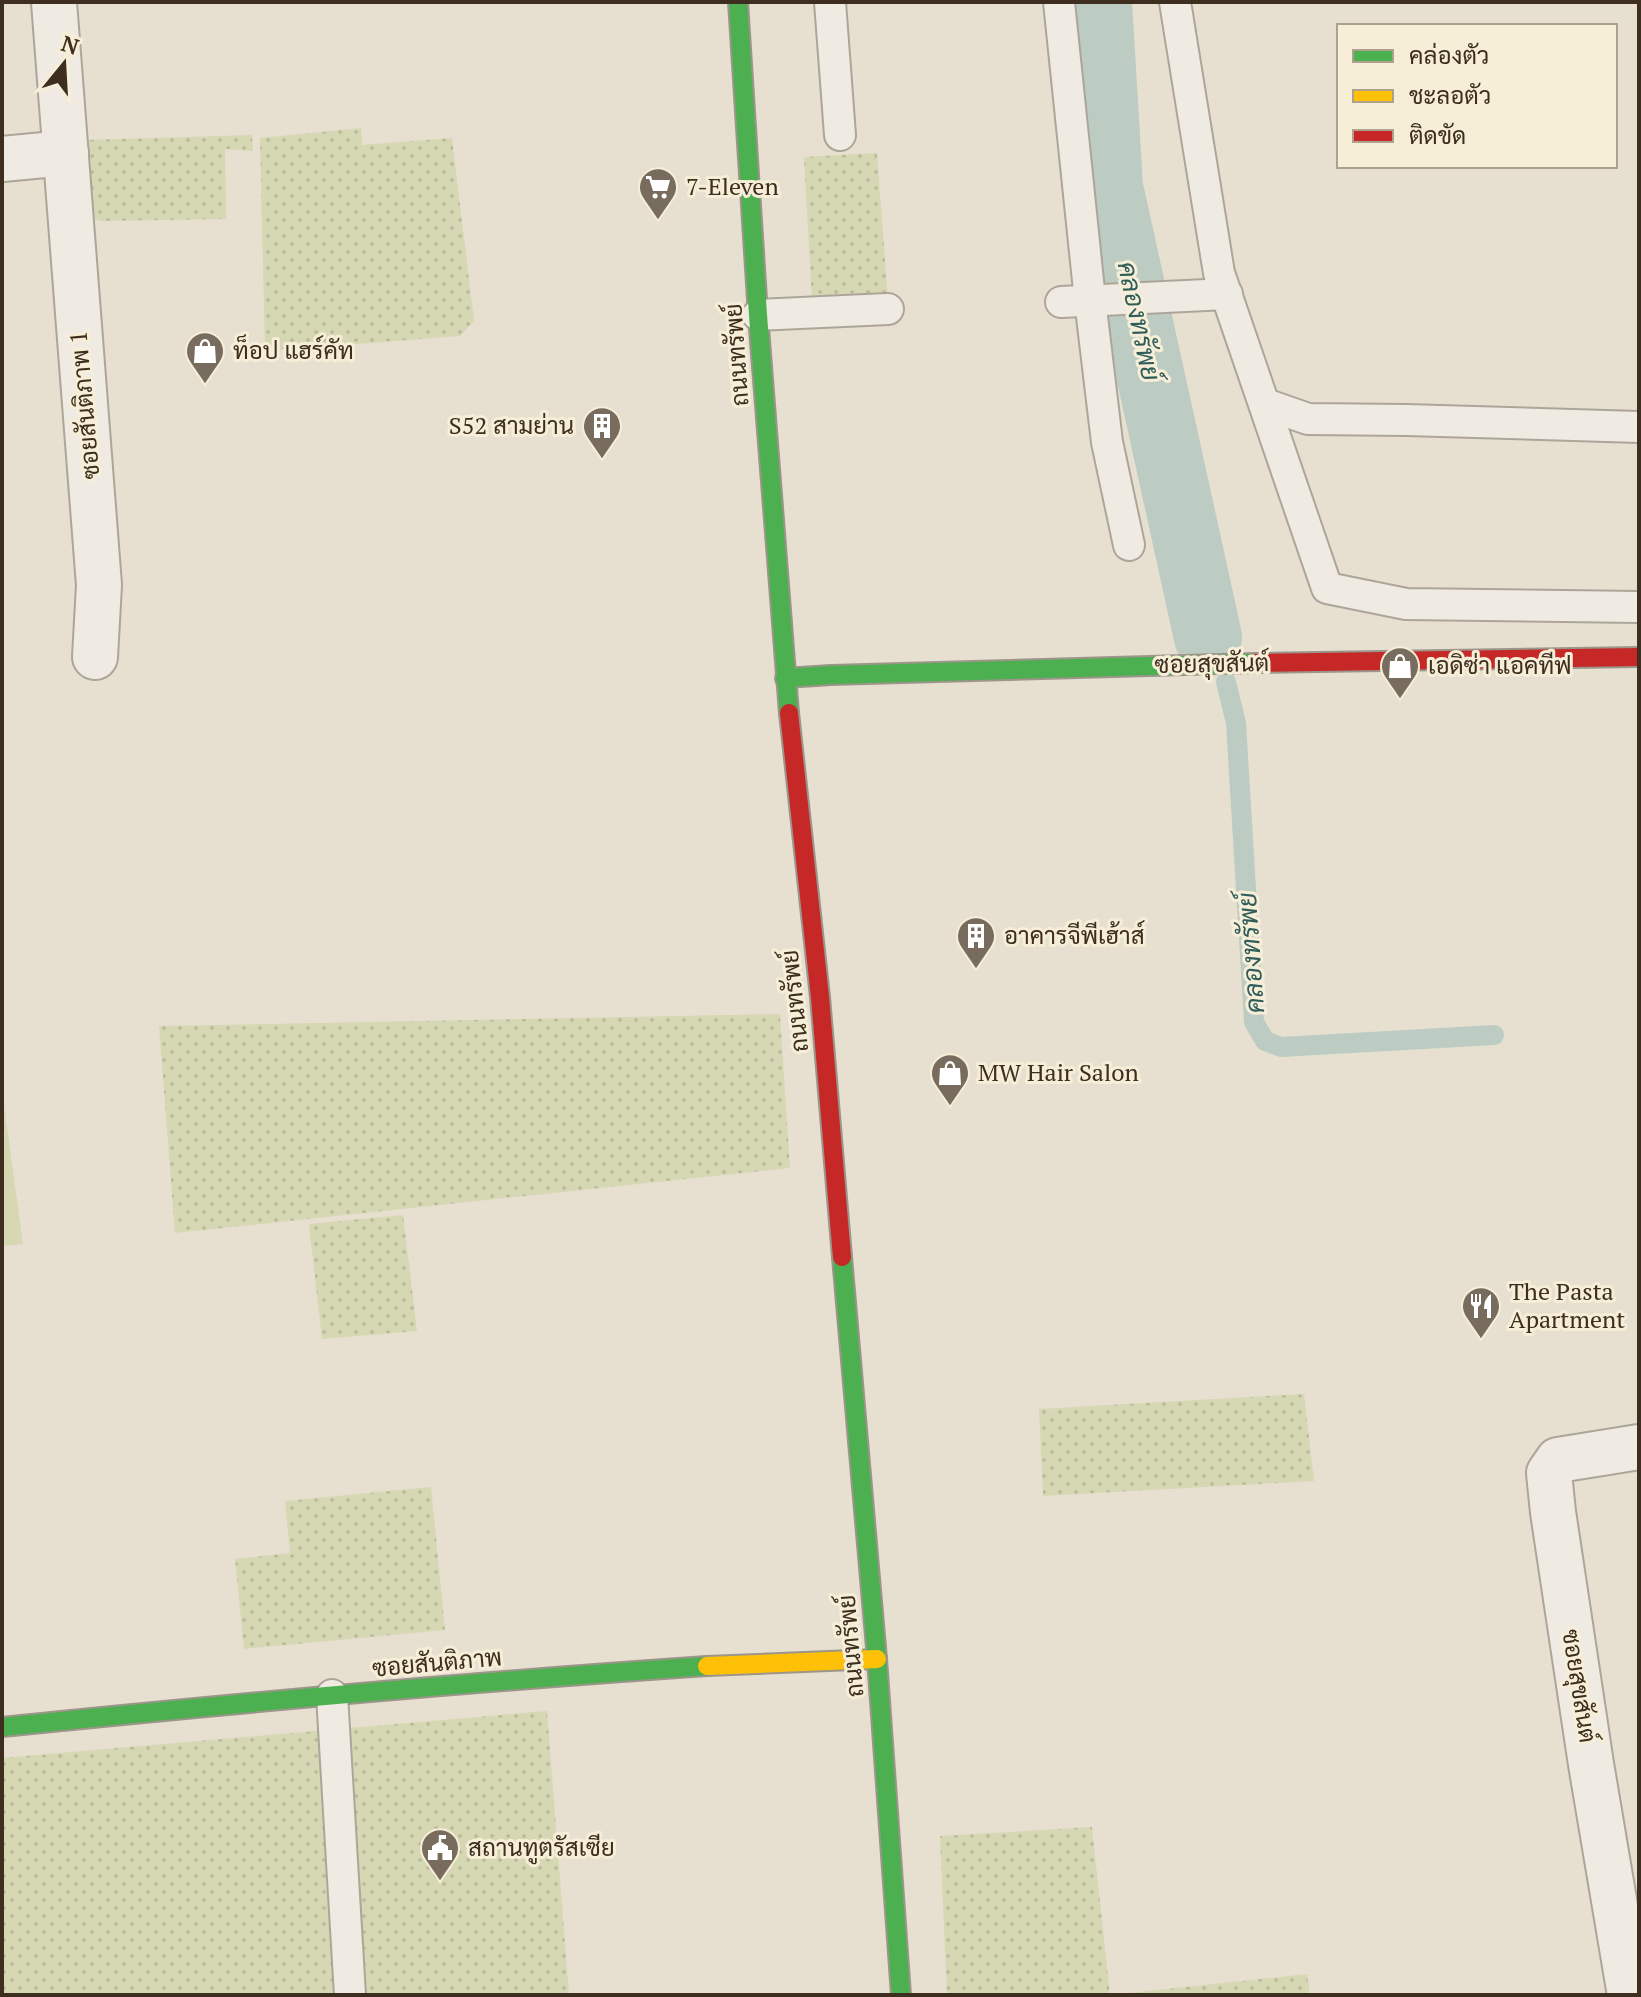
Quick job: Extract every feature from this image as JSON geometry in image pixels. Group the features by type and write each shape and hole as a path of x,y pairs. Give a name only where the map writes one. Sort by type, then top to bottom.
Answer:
{"street":[{"name":"ซอยสันติภาพ 1","path":"54,2 99,585 95,657"},
{"name":"ถนนทรัพย์","path":"738,2 785,678 820,997 877,1659 901,1995"},
{"path":"2,159 66,153"},
{"name":"ซอยสุขสันต์","path":"785,678 1187,664 1639,657"},
{"name":"ซอยสุขสันต์","path":"1630,1995 1591,1764 1549,1473 1558,1460 1639,1447"},
{"name":"ซอยสันติภาพ","path":"2,1727 332,1695 738,1664 877,1659"}],"lane":[{"path":"830,2 840,135"},
{"path":"1059,2 1084,301 1107,442 1129,545"},
{"path":"1175,2 1219,273 1327,588 1406,604 1639,607"},
{"path":"1084,301 1227,294"},
{"path":"758,315 888,309"},
{"path":"1265,404 1308,419 1639,427"},
{"path":"332,1695 350,1995"}],"green space":[{"path":"361,128 362,145 452,138 474,321 460,336 265,351 260,138"},
{"path":"252,135 253,151 225,149 226,219 92,219 85,140"},
{"path":"877,153 888,300 812,302 804,157"},
{"path":"780,1014 790,1168 175,1233 159,1026"},
{"path":"2,1091 23,1244 2,1246"},
{"path":"403,1215 417,1331 322,1339 309,1224"},
{"path":"1304,1394 1314,1481 1043,1496 1039,1409"},
{"path":"431,1487 445,1630 244,1649 235,1559 290,1553 285,1501"},
{"path":"547,1711 569,1995 2,1995 2,1758"},
{"path":"1092,1827 1110,1995 947,1995 940,1836"},
{"path":"1307,1974 1310,1995 1111,1995"}],"waterway":[{"name":"คลองทรัพย์","path":"1098,2 1109,187 1208,637"},
{"name":"คลองทรัพย์","path":"1226,682 1236,723 1254,1022 1265,1041 1281,1047 1494,1035"}],"traffic: fast":[{"path":"738,2 758,315 789,713"},
{"path":"785,678 1256,663"},
{"path":"842,1257 877,1659 901,1995"},
{"path":"2,1727 354,1694 707,1666"}],"traffic: slow":[{"path":"707,1666 877,1659"}],"traffic: jam":[{"path":"1256,663 1639,657"},
{"path":"789,713 820,997 842,1257"}],"place":[{"name":"7-Eleven","path":"658,221"},
{"name":"ท็อป แฮร์คัท","path":"205,385"},
{"name":"S52 สามย่าน","path":"602,460"},
{"name":"เอดิซ่า แอคทีฟ","path":"1400,700"},
{"name":"อาคารจีพีเฮ้าส์","path":"976,970"},
{"name":"MW Hair Salon","path":"950,1107"},
{"name":"The Pasta Apartment","path":"1481,1340"},
{"name":"สถานทูตรัสเซีย","path":"440,1882"}]}
